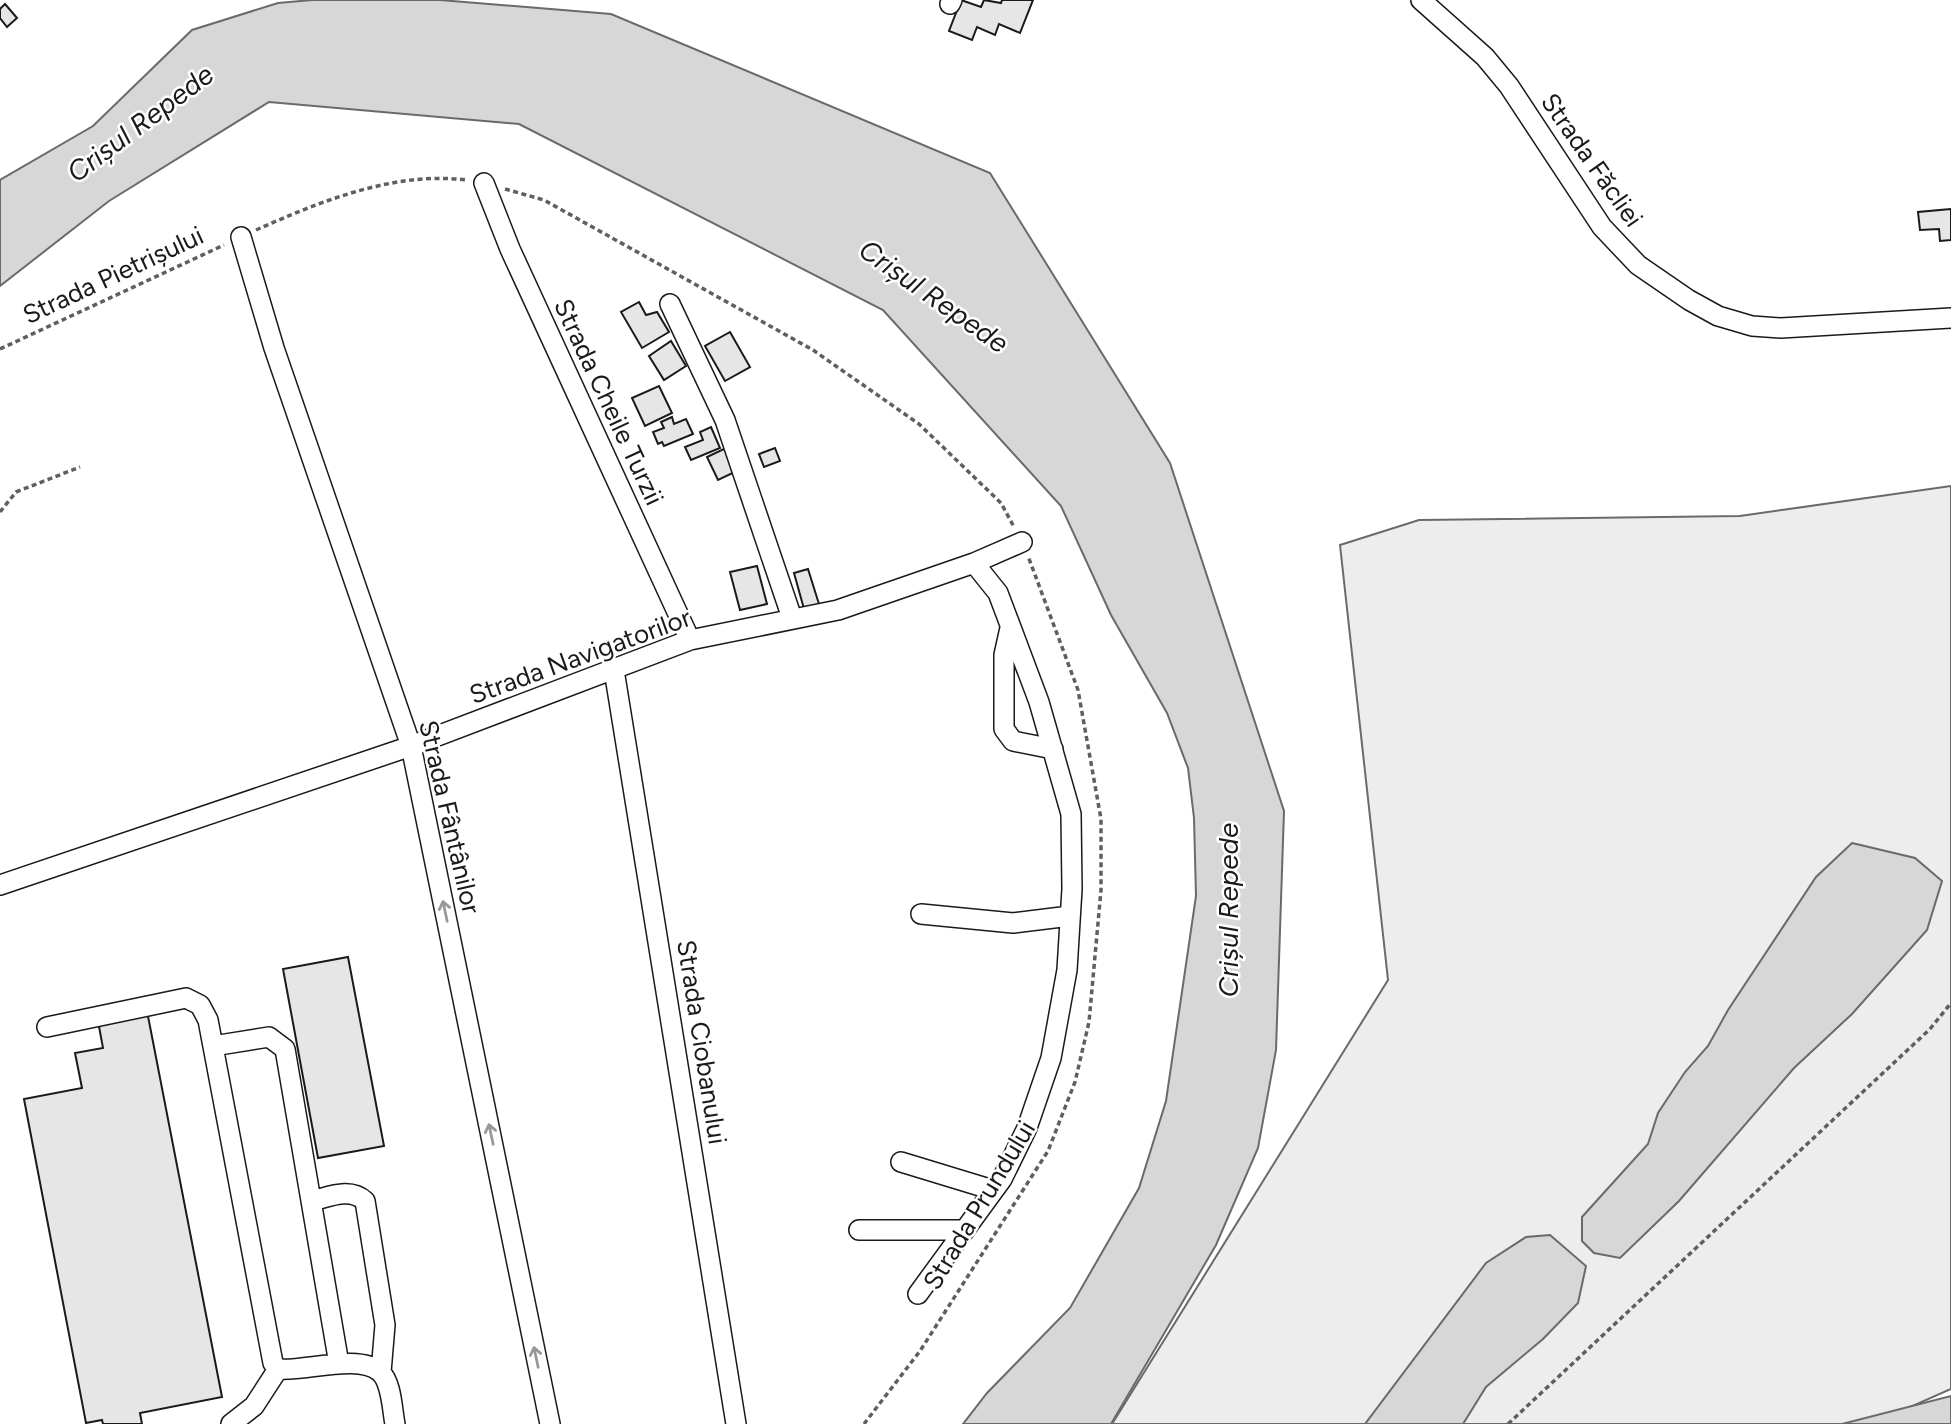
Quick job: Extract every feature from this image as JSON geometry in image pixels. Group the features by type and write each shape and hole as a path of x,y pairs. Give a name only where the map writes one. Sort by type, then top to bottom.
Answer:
{"street":[{"name":"Strada Făcliei","path":"1421,0 1485,57 1509,86 1602,227 1638,265 1689,300 1718,316 1752,326 1781,328 1951,318"},
{"name":"Strada Cheile Turzii","path":"484,183 510,249 690,640"},
{"name":"Strada Fântânilor","path":"242,237 274,348 411,746 550,1424"},
{"path":"670,304 725,420 792,618"},
{"name":"Strada Navigatorilor","path":"0,885 411,746 690,640 838,610 974,563 1022,542"},
{"name":"Strada Prundului","path":"918,1294 993,1190 1027,1128 1051,1058 1067,970 1071,814 1039,702 998,593 974,563"},
{"path":"1010,628 1004,655 1004,729 1013,741 1053,749"},
{"name":"Strada Ciobanului","path":"614,670 736,1424"},
{"path":"921,914 1013,923 1070,916"},
{"path":"47,1027 186,998 200,1005 208,1020 273,1363 278,1369"},
{"path":"212,1046 268,1037 285,1049 339,1364"},
{"path":"901,1162 993,1190"},
{"path":"311,1201 344,1194 358,1195 365,1201 385,1325 381,1372 388,1385 395,1424"},
{"path":"859,1230 962,1230"},
{"path":"278,1369 339,1364 366,1366 381,1372"},
{"path":"231,1424 254,1406 278,1369"}],"path":[{"name":"Strada Pietrișului","path":"0,349 242,237"},
{"path":"0,512 16,492 80,467"},
{"name":"Strada Prundului","path":"864,1424 920,1351 1048,1151 1075,1082 1089,1021 1101,890 1101,819 1078,690 1038,578 1022,542"},
{"path":"1508,1424 1930,1029 1951,1003"}],"shaded area":[{"path":"1951,486 1951,1389 1872,1424 1112,1424 1388,980 1340,545 1419,520 1740,516"}],"water":[{"name":"Crișul Repede","path":"312,0 440,0 611,14 990,173 1170,463 1284,811 1276,1050 1258,1148 1216,1245 1111,1424 963,1424 987,1393 1070,1308 1139,1188 1166,1101 1196,896 1194,818 1188,768 1167,713 1111,615 1061,506 883,310 519,124 269,102 109,201 0,286 0,180 93,126 192,30 278,3"},
{"path":"1852,843 1915,858 1942,881 1927,930 1852,1014 1794,1068 1679,1201 1620,1258 1594,1253 1582,1241 1582,1217 1648,1144 1658,1113 1685,1072 1708,1046 1728,1010 1816,877"},
{"path":"1550,1235 1586,1266 1578,1303 1543,1339 1486,1387 1463,1424 1365,1424 1486,1263 1526,1237"},
{"path":"1951,1396 1951,1424 1842,1424"}],"building":[{"path":"961,0 981,7 984,0 1001,3 1002,0 1033,0 1020,33 999,24 995,35 977,27 972,40 949,31"},
{"path":"5,4 17,18 7,27 0,18 0,9"},
{"path":"1951,209 1951,240 1940,241 1939,229 1920,230 1918,212"},
{"path":"639,302 646,315 657,312 669,332 642,348 621,312"},
{"path":"730,332 750,367 725,381 705,346"},
{"path":"671,341 686,366 664,380 649,356"},
{"path":"659,386 672,413 645,426 632,398"},
{"path":"672,417 674,424 686,419 693,434 664,446 662,442 658,444 653,432 664,428 661,422"},
{"path":"711,427 720,448 691,460 685,447 703,440 700,432"},
{"path":"728,447 739,470 718,480 707,457"},
{"path":"775,448 780,461 764,467 759,454"},
{"path":"757,566 767,604 740,610 730,572"},
{"path":"808,569 819,604 804,609 794,573"},
{"path":"348,957 384,1146 318,1158 283,969"},
{"path":"147,1011 222,1397 140,1413 142,1424 103,1424 102,1420 86,1423 24,1099 82,1088 75,1053 103,1048 98,1021"}]}
